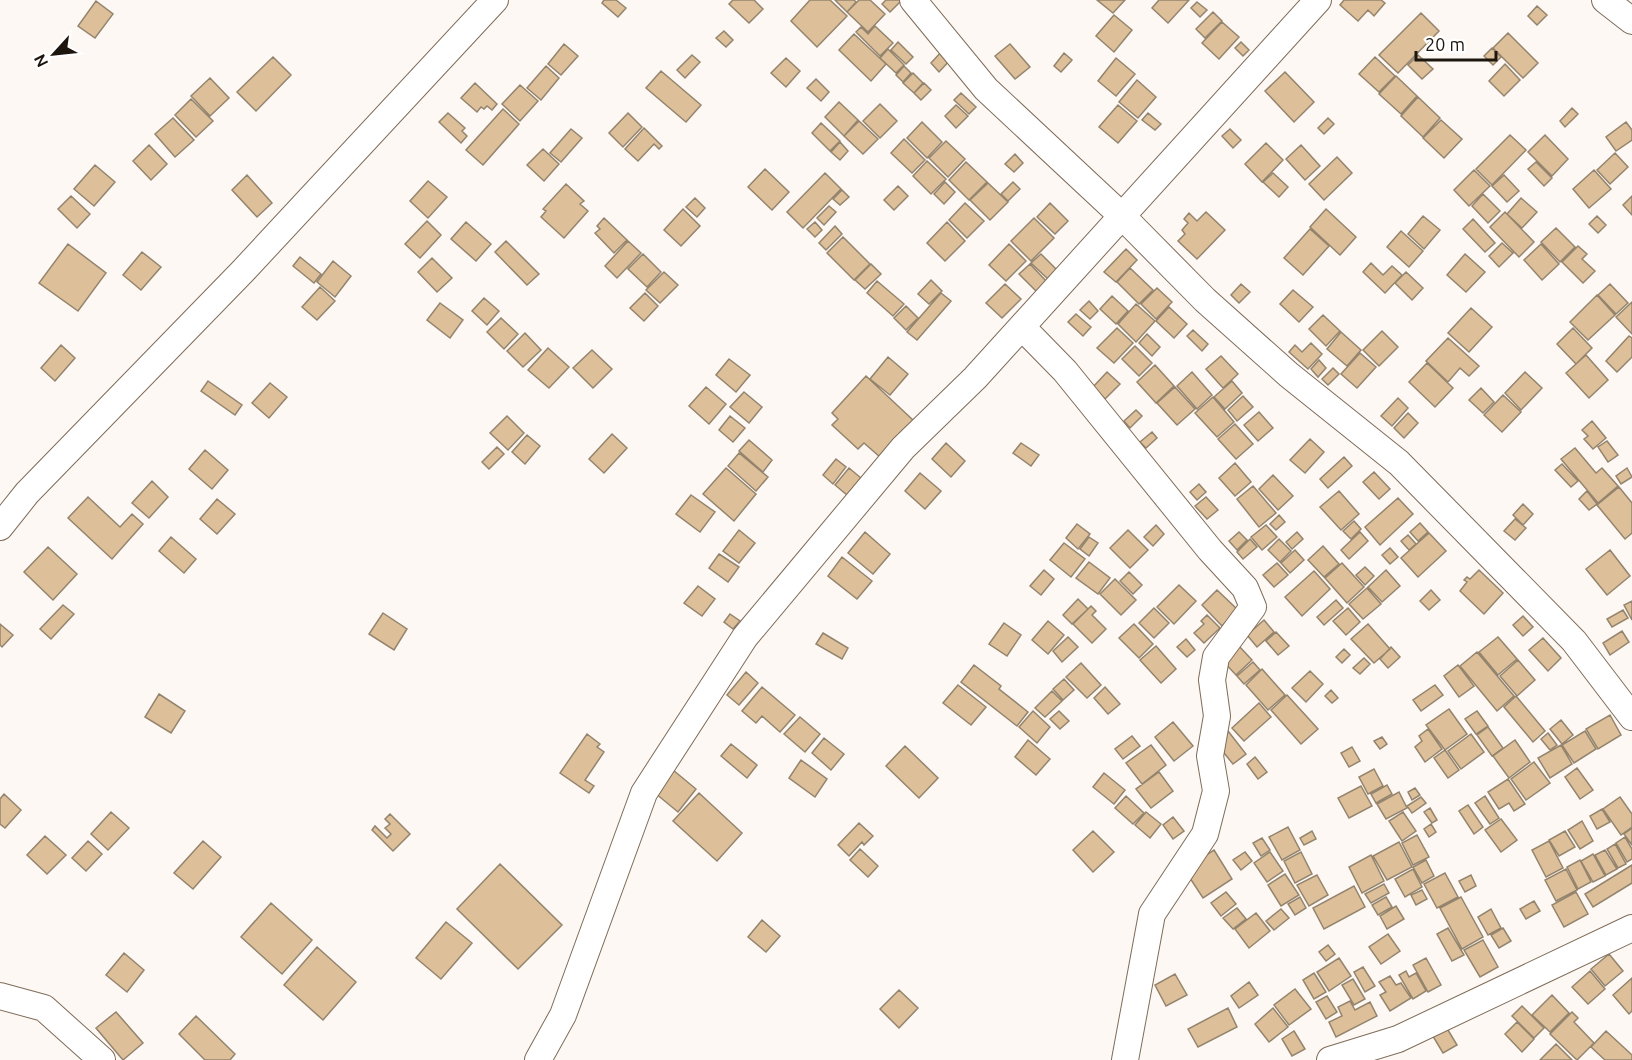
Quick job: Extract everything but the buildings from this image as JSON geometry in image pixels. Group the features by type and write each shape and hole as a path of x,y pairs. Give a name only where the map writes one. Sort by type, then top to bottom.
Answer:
{"street":[{"path":"0,527 27,493 243,271 495,0"},
{"path":"913,0 986,88 1122,216 1205,300 1289,375 1400,463 1574,641 1632,717"},
{"path":"538,1060 563,1015 644,793 746,637 903,448 975,378 1318,0"},
{"path":"1605,0 1632,21"},
{"path":"1022,327 1065,371 1210,550 1245,588 1252,607 1216,657 1212,680 1217,716 1210,756 1216,791 1205,834 1152,914 1125,1060"},
{"path":"1330,1060 1398,1038 1632,928"},
{"path":"0,996 44,1008 102,1060"},
{"path":"1377,1060 1398,1038"}]}
